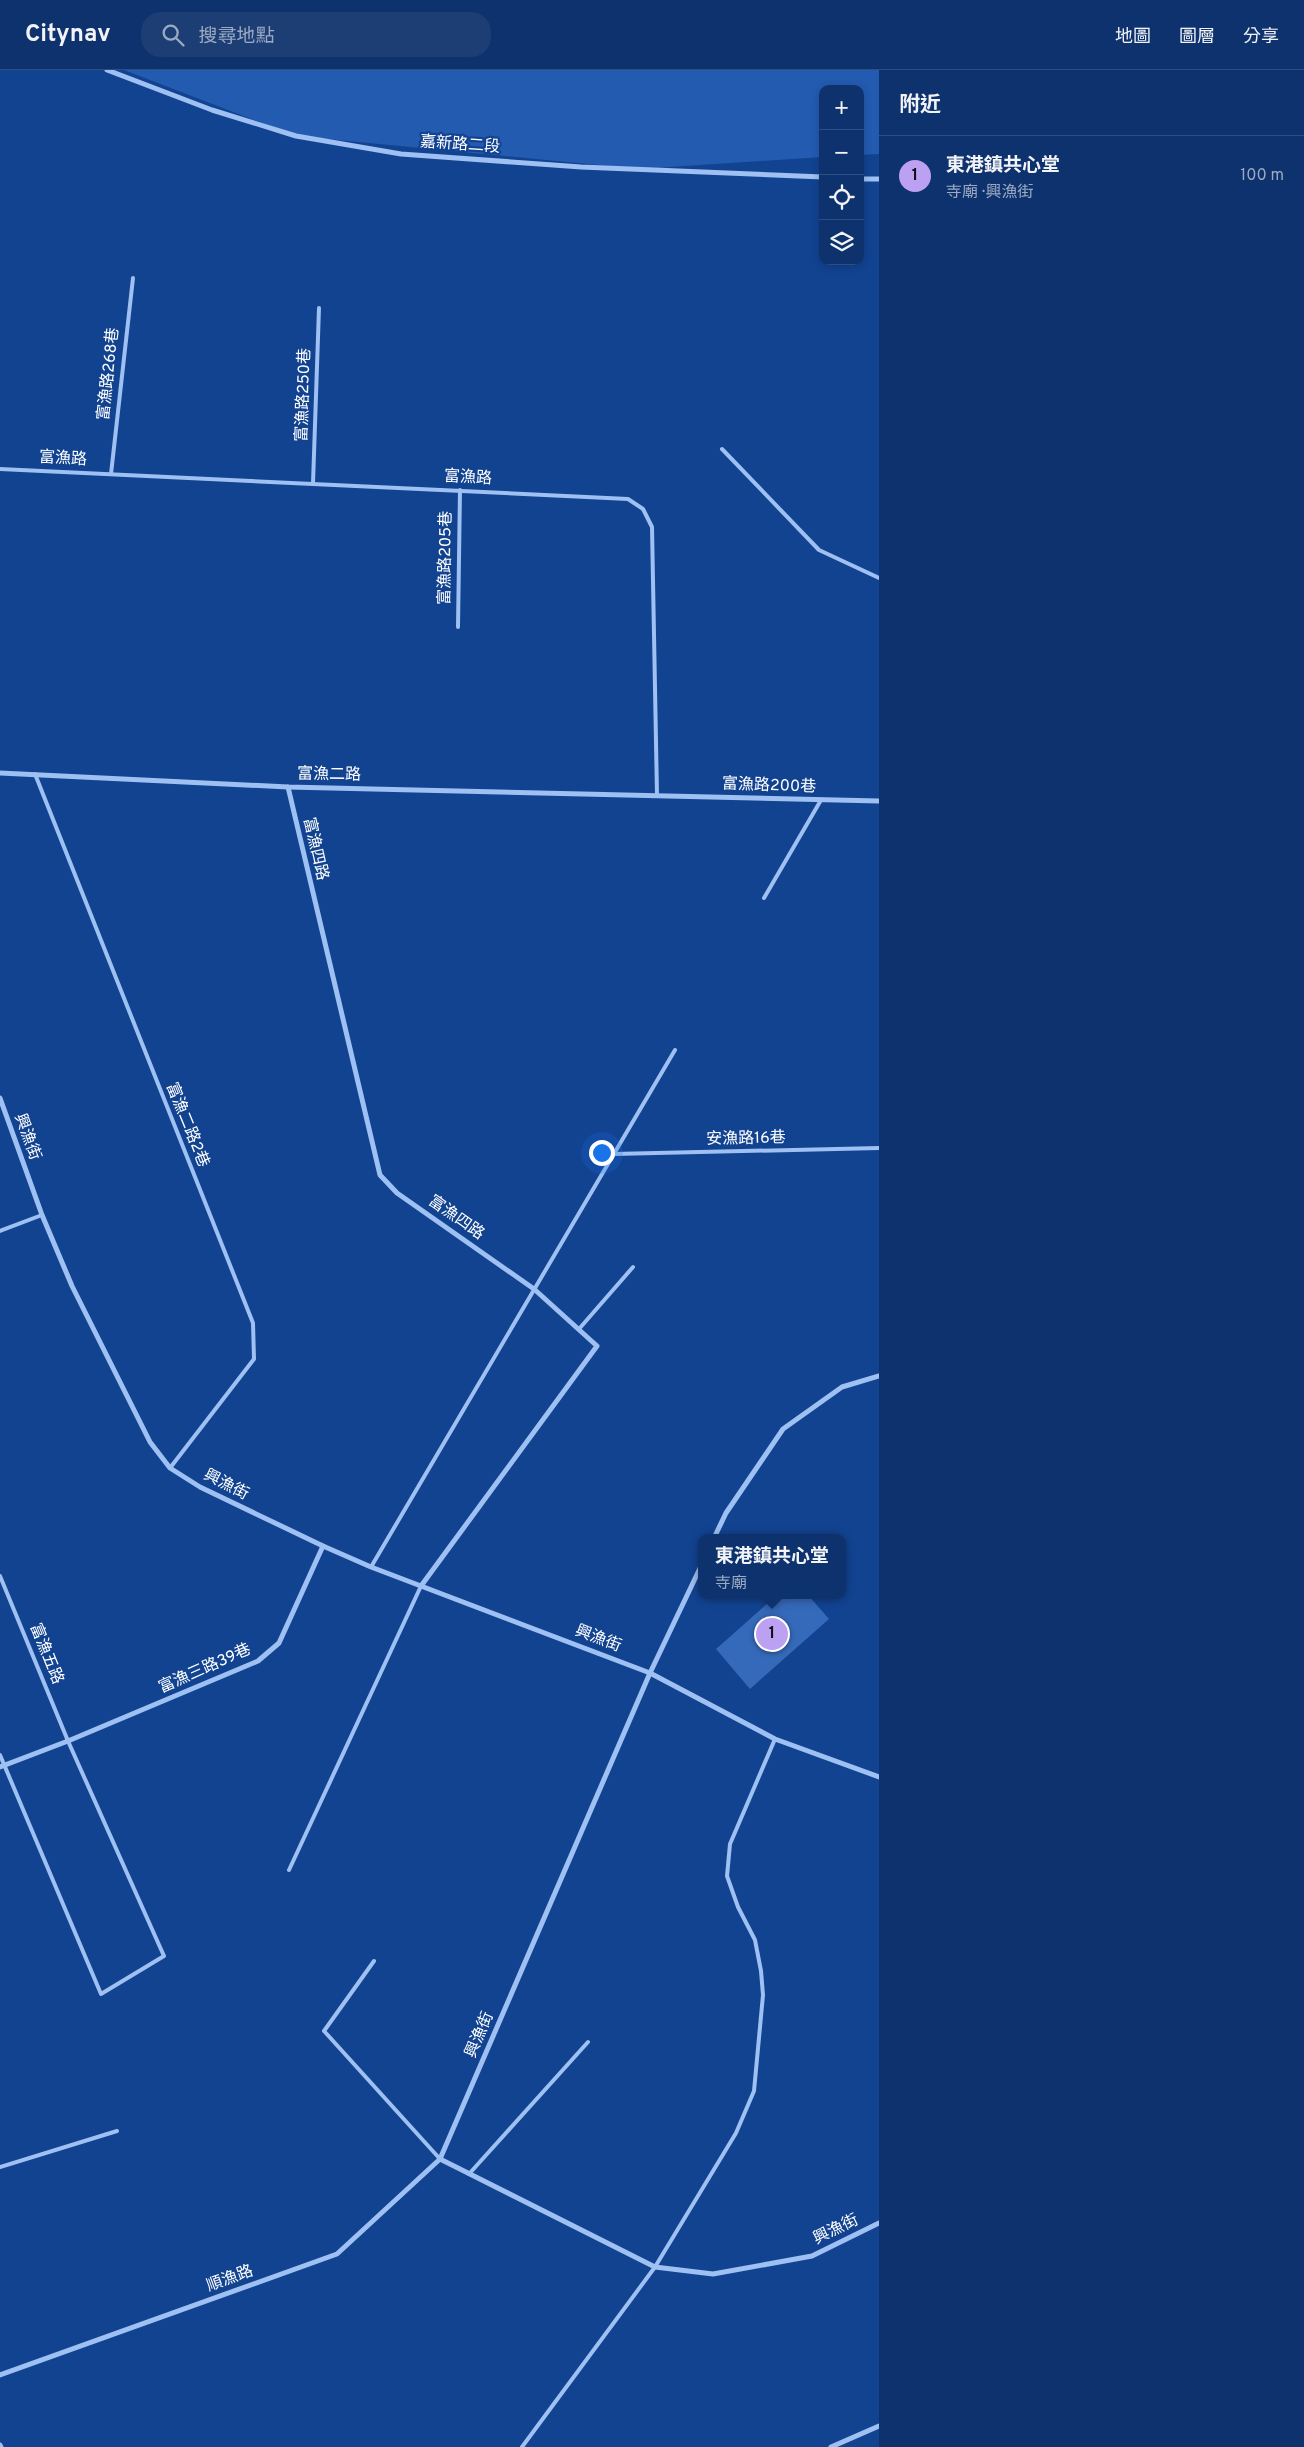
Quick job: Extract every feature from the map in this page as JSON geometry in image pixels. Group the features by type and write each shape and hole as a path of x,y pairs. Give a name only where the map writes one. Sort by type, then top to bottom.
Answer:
{"street":[{"name":"嘉新路二段","path":"107,70 212,110 296,136 401,154 581,167 819,177"},
{"path":"864,179 879,180"},
{"name":"富漁二路","path":"0,773 288,787 657,795"},
{"name":"富漁四路","path":"288,787 380,1174 397,1193 534,1290 596,1346 421,1586"},
{"name":"富漁路200巷","path":"657,795 879,802"},
{"name":"興漁街","path":"0,1098 42,1215 72,1286 150,1442 170,1468 200,1487 323,1546 372,1567 650,1673 775,1739 879,1777"},
{"path":"716,1534 726,1513 783,1429 842,1387 879,1376"},
{"name":"富漁三路39巷","path":"2,1766 68,1742 258,1661 278,1643 323,1546"},
{"name":"興漁街","path":"698,1572 650,1673 440,2159 656,2267 713,2274 812,2256 879,2223"},
{"name":"順漁路","path":"0,2375 337,2254 440,2159"},
{"path":"831,2447 879,2426"}],"lane":[{"name":"富漁路268巷","path":"111,474 133,278"},
{"name":"富漁路250巷","path":"313,483 319,308"},
{"path":"722,449 819,550 879,578"},
{"name":"富漁路","path":"0,469 628,499 643,509 652,527 657,795"},
{"name":"富漁路205巷","path":"458,627 460,490"},
{"name":"富漁二路2巷","path":"35,774 252,1323 254,1359 170,1468"},
{"path":"764,898 821,800"},
{"path":"372,1567 675,1050"},
{"name":"安漁路16巷","path":"613,1154 879,1148"},
{"path":"0,1231 42,1215"},
{"path":"579,1329 633,1267"},
{"name":"富漁五路","path":"0,1576 68,1742 164,1956 101,1994 2,1766"},
{"path":"289,1870 421,1586"},
{"path":"522,2447 656,2267 736,2132 754,2090 763,1995 761,1971 755,1940 738,1907 727,1876 730,1844 775,1739"},
{"path":"0,1755 2,1766"},
{"path":"374,1961 324,2031 440,2159"},
{"path":"469,2174 588,2042"},
{"path":"0,2167 117,2131"}],"shaded area":[{"path":"124,70 879,70 879,154 864,155 864,85 819,85 819,157 640,169 296,136"}],"building":[{"path":"772,1599 812,1599 829,1619 750,1689 716,1649"}],"place":[{"name":"東港鎮共心堂","path":"772,1634"}]}
